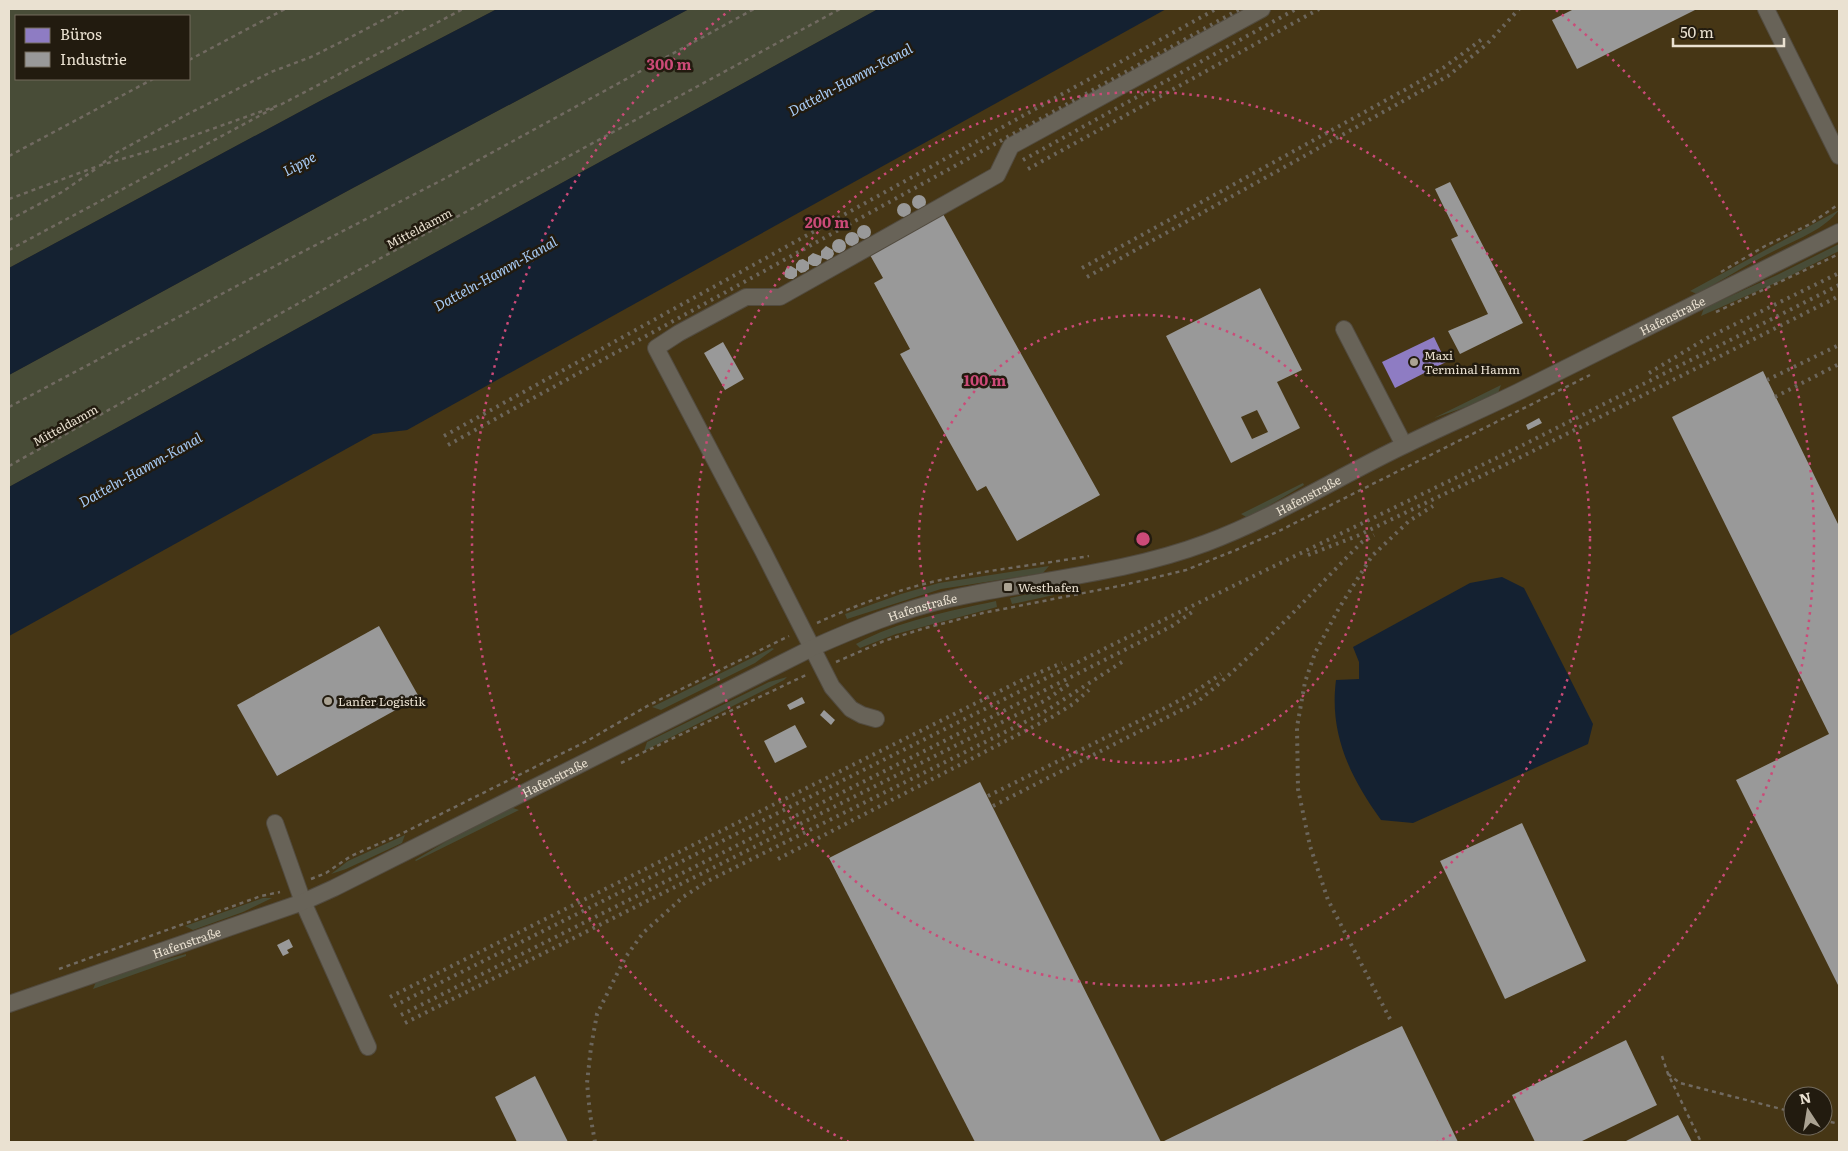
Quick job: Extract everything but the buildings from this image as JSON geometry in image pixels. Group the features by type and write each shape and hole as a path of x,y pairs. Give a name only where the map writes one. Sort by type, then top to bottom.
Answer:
{"street":[{"path":"876,719 850,709 832,687 656,348 679,333 746,297 780,297 789,292 997,175 1011,146 1262,9"},
{"path":"1766,9 1839,156"},
{"name":"Hafenstraße","path":"9,1004 303,902 812,648 867,624 925,605 1116,569 1161,558 1204,544 1269,516 1404,445 1517,392 1839,232"},
{"path":"1344,329 1404,445"},
{"path":"276,823 303,902 368,1047"}],"path":[{"path":"190,59 279,10 285,9"},
{"path":"9,220 62,192 114,154 186,115 271,72 311,57 404,9"},
{"path":"9,250 463,9"},
{"path":"9,407 248,280 442,180 754,9"},
{"name":"Mitteldamm","path":"9,466 333,284 840,9"},
{"path":"9,156 151,80"},
{"path":"9,199 101,165 153,150 282,104"},
{"path":"1709,316 1839,254"},
{"path":"619,764 821,668 884,641 983,613 1124,585 1186,570 1277,532 1597,372"},
{"path":"1662,1056 1668,1074 1701,1142"},
{"path":"1668,1074 1680,1083 1783,1109"}],"shaded area":[{"path":"1166,9 1839,9 1839,1142 9,1142 9,636 373,434 407,430"}],"green space":[{"path":"9,9 497,9 320,101 9,268"},
{"path":"689,9 878,9 9,487 9,375 351,189"},
{"path":"1839,210 1832,218 1806,235 1697,294 1690,291"},
{"path":"1839,244 1839,251 1780,281 1701,316 1704,308"},
{"path":"1501,385 1498,393 1483,401 1434,418"},
{"path":"1303,483 1304,485 1248,518 1241,514"},
{"path":"1049,566 1043,573 941,589 847,619 845,614 939,583"},
{"path":"1046,590 1054,595 1012,604 1010,598"},
{"path":"996,601 997,607 896,634 860,648 856,644 906,623"},
{"path":"772,648 774,649 755,663 661,710 652,707"},
{"path":"787,677 644,751 647,742 769,682"},
{"path":"510,807 519,810 415,860 462,832"},
{"path":"405,835 402,843 331,874 348,861"},
{"path":"263,898 272,898 243,912 193,930 185,926"},
{"path":"186,954 186,956 93,989 96,982 138,967"}],"water":[{"name":"Lippe","path":"497,9 689,9 351,189 9,375 9,268 320,101"},
{"name":"Datteln-Hamm-Kanal","path":"878,9 1166,9 407,430 373,434 9,636 9,487"},
{"path":"1502,577 1524,588 1593,724 1588,744 1413,823 1381,820 1360,788 1344,754 1336,719 1336,680 1359,679 1359,662 1353,647 1470,583"}],"railway":[{"path":"444,436 1216,9"},
{"path":"448,445 1240,9"},
{"path":"1023,160 1296,9"},
{"path":"1028,169 1319,9"},
{"path":"1087,277 1448,76 1487,44 1519,9"},
{"path":"1082,268 1410,87 1443,68 1485,37"},
{"path":"1649,373 1707,338 1839,273"},
{"path":"394,1006 1118,642 1519,447 1839,285"},
{"path":"1308,555 1357,536 1523,456 1839,296"},
{"path":"1767,380 1839,345"},
{"path":"1775,397 1839,364"},
{"path":"1390,1019 1328,900 1310,846 1298,789 1297,727 1305,682 1315,653 1339,608 1372,556 1409,521 1433,506"},
{"path":"993,806 1197,702 1261,645 1362,542 1374,535"},
{"path":"401,1015 1172,626 1195,610"},
{"path":"595,1142 587,1083 597,1014 625,958 643,933 683,897 708,881 1041,714 1122,662"},
{"path":"390,997 1024,679 1062,663"},
{"path":"988,796 1171,705 1221,674"},
{"path":"405,1023 1046,700 1069,684"},
{"path":"778,859 1052,717 1073,704 1089,690"}],"place":[{"name":"Maxi Terminal Hamm","path":"1414,362"},
{"name":"Westhafen","path":"1008,587"},
{"name":"Lanfer Logistik","path":"328,701"}]}
